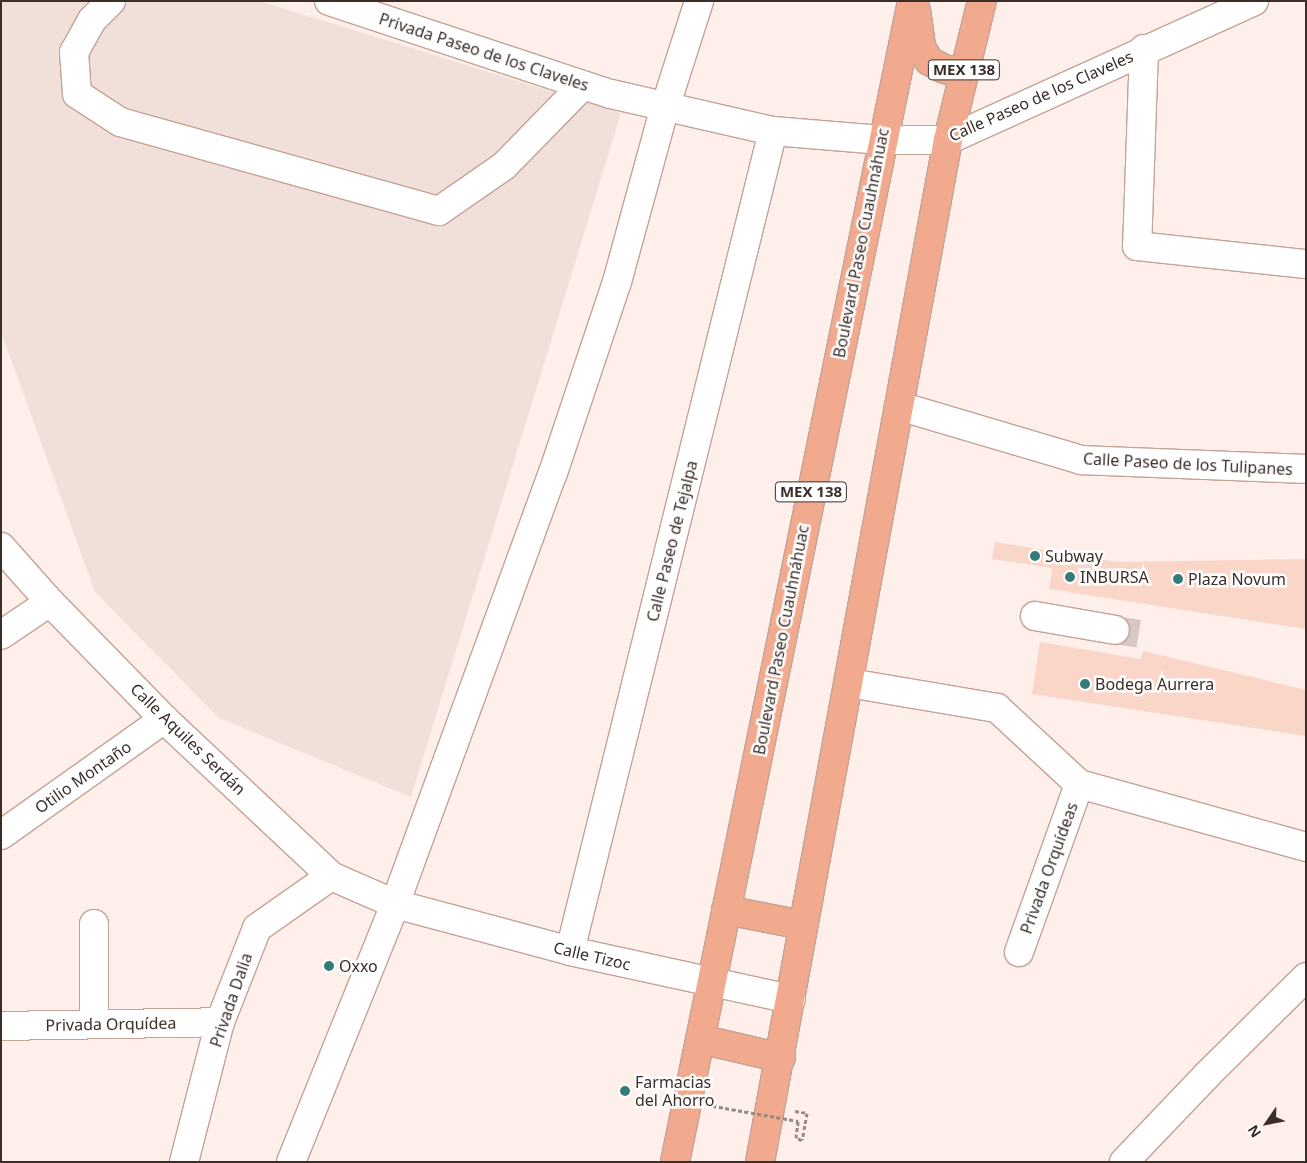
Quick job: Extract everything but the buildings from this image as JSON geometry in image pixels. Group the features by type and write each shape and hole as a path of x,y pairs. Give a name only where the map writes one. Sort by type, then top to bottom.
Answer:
{"main road":[{"path":"914,1 921,47 929,61 944,69 963,73"},
{"name":"Boulevard Paseo Cuauhnáhuac","path":"675,1162 882,140 914,1"},
{"name":"MEX 138","path":"760,1162 781,1058 803,925 948,140 982,1"},
{"path":"726,910 803,925"},
{"path":"700,1039 781,1058"}],"street":[{"path":"111,1 92,20 74,52 77,94 120,122 439,211 504,166 583,85"},
{"name":"Privada Paseo de los Claveles","path":"329,1 611,94"},
{"path":"291,1162 395,904 558,457 617,282 666,106 699,1"},
{"name":"Calle Paseo de los Claveles","path":"611,94 773,131 882,140 948,140 1144,49 1254,1"},
{"path":"1144,49 1137,246 1306,264"},
{"name":"Calle Paseo de Tejalpa","path":"570,951 773,131"},
{"name":"Calle Paseo de los Tulipanes","path":"899,406 1081,460 1306,469"},
{"name":"Calle Aquiles Serdán","path":"1,547 50,602 164,719 332,876 395,904"},
{"path":"1,636 50,602"},
{"path":"1035,616 1115,630"},
{"path":"848,683 997,708 1079,784 1306,847"},
{"name":"Otilio Montaño","path":"1,834 164,719"},
{"name":"Privada Orquídeas","path":"1019,952 1079,784"},
{"name":"Privada Dalia","path":"184,1162 220,1022 257,928 332,876"},
{"name":"Calle Tizoc","path":"395,904 570,951 712,984 791,999"},
{"path":"94,924 94,1024"},
{"path":"1124,1162 1207,1075 1306,977"},
{"name":"Privada Orquídea","path":"1,1026 220,1022"}],"path":[{"path":"674,1099 798,1121 796,1138 802,1140 807,1113"}],"shaded area":[{"path":"1,1 260,1 621,113 411,797 219,718 95,592 1,332"}],"tunnel":[{"path":"1115,630 1139,634"}],"place":[{"name":"Subway","path":"1035,556"},
{"name":"INBURSA","path":"1070,577"},
{"name":"Plaza Novum","path":"1178,579"},
{"name":"Bodega Aurrera","path":"1085,684"},
{"name":"Oxxo","path":"329,966"},
{"name":"Farmacias del Ahorro","path":"625,1091"}]}
